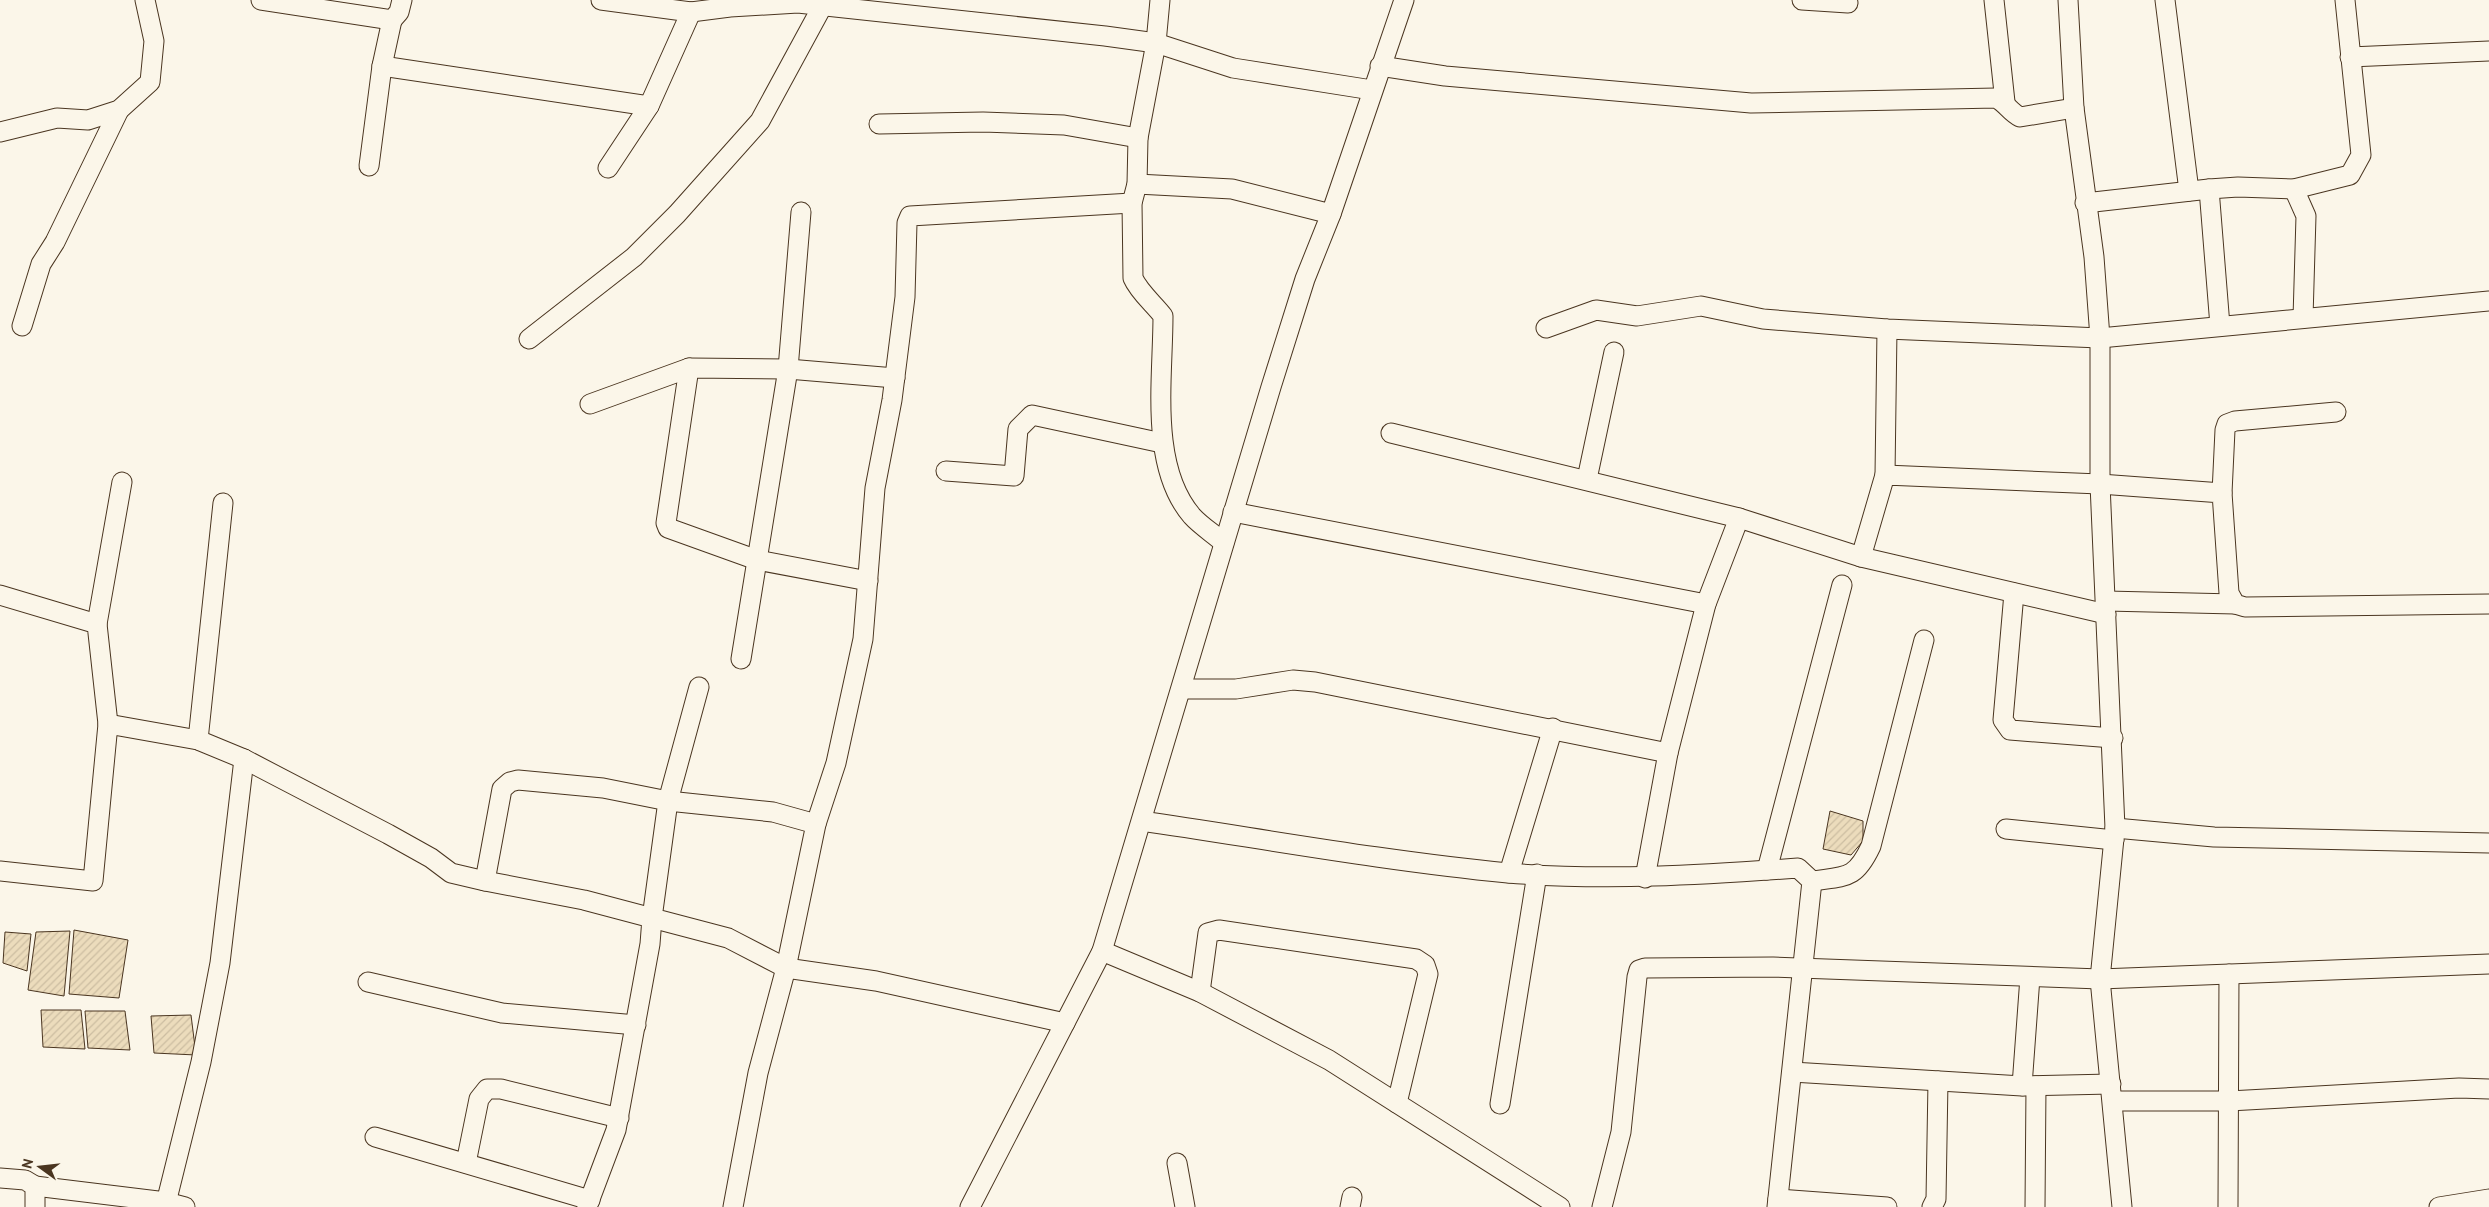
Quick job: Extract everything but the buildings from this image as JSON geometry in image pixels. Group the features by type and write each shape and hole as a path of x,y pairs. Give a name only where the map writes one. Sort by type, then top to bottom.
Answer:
{"street":[{"path":"22,326 41,264 55,242 119,110 150,82 154,41 146,0"},
{"path":"261,0 392,20"},
{"path":"369,166 382,66 392,20 399,12 402,0"},
{"path":"601,0 691,12 788,3 882,6 1156,43 1233,68 1372,90"},
{"path":"1160,0 1156,43 1138,138 1136,184 1132,203 1133,278 1136,285 1163,316 1162,443 1172,485 1192,517 1224,543"},
{"path":"970,1207 1102,951 1305,279 1331,214 1404,0"},
{"path":"1802,0 1848,3"},
{"path":"1994,0 2005,102"},
{"path":"2068,0 2074,108 2094,256 2100,338 2100,484 2113,738 2115,834 2100,979 2122,1207"},
{"path":"2165,0 2189,191"},
{"path":"2086,203 2209,188 2294,189 2350,175 2362,155 2345,0"},
{"path":"529,339 634,257 677,214 760,121 823,5"},
{"path":"608,168 649,106 691,12"},
{"path":"2350,57 2489,51"},
{"path":"382,66 649,106"},
{"path":"1380,66 1446,76 1751,103 1996,98 2005,102 2014,114 2020,117 2074,108"},
{"path":"0,132 57,118 88,120 119,110"},
{"path":"879,124 983,122 1064,125 1138,138"},
{"path":"1136,184 1232,189 1331,214"},
{"path":"2209,188 2220,326"},
{"path":"2294,189 2306,216 2303,318"},
{"path":"733,1207 758,1073 786,968 816,824 836,763 861,649 875,488 895,378 905,297 907,223 910,216 1132,203"},
{"path":"741,659 788,369 801,212"},
{"path":"1546,328 1596,310 1638,316 1700,306 1763,319 1886,329 2100,338 2489,301"},
{"path":"1861,557 1885,475 1886,329"},
{"path":"1587,479 1614,352"},
{"path":"590,404 689,368 788,369 895,378"},
{"path":"689,368 666,523 668,528 757,560 868,581"},
{"path":"2236,604 2228,593 2222,493 2225,430 2227,424 2235,421 2336,412"},
{"path":"946,471 1014,476 1018,430 1032,415 1162,443"},
{"path":"1391,433 1587,479 1740,518 1861,557 2014,593 2106,608 2236,604 2245,607 2489,604"},
{"path":"1885,475 2100,484 2222,493"},
{"path":"0,871 93,881 108,724 97,624 122,482"},
{"path":"198,740 223,503"},
{"path":"1234,512 1706,604"},
{"path":"1645,878 1668,753 1706,604 1740,518"},
{"path":"1767,870 1842,585"},
{"path":"2014,593 2003,720 2010,730 2113,738"},
{"path":"0,595 97,624"},
{"path":"1812,881 1844,877 1861,867 1871,846 1924,640"},
{"path":"1182,690 1236,689 1293,680 1315,682 1553,728 1668,753"},
{"path":"375,1137 466,1163 590,1204 619,1118 650,944 668,801 699,687"},
{"path":"108,724 198,740 244,759 388,834 431,858 451,873 584,900 728,938 786,968 876,981 1065,1023"},
{"path":"1509,873 1553,728"},
{"path":"165,1204 200,1062 220,963 244,759"},
{"path":"484,881 502,789 510,782 518,780 603,788 668,801 773,812 816,824"},
{"path":"1142,821 1368,856 1509,873 1645,878 1798,868 1812,881"},
{"path":"2006,829 2214,837 2489,843"},
{"path":"1500,1104 1537,874"},
{"path":"1812,881 1778,1203 1886,1207"},
{"path":"1200,992 1208,933 1219,930 1416,959 1425,965 1428,974 1397,1102"},
{"path":"1102,951 1200,992 1329,1060 1560,1207"},
{"path":"1602,1207 1621,1132 1637,977 1640,970 1645,968 1773,967 1803,970 2100,979 2489,964"},
{"path":"2228,1207 2230,974"},
{"path":"2030,977 2029,1086 2035,1207"},
{"path":"368,982 502,1013 636,1025"},
{"path":"1792,1072 2029,1086 2229,1101 2459,1088 2489,1089"},
{"path":"1932,1207 1936,1199 1938,1081"},
{"path":"466,1163 479,1098 486,1089 501,1089 619,1118"},
{"path":"1177,1163 1185,1207"},
{"path":"0,1178 25,1180 35,1186 185,1207"},
{"path":"35,1186 35,1207"},
{"path":"2439,1207 2489,1199"}]}
